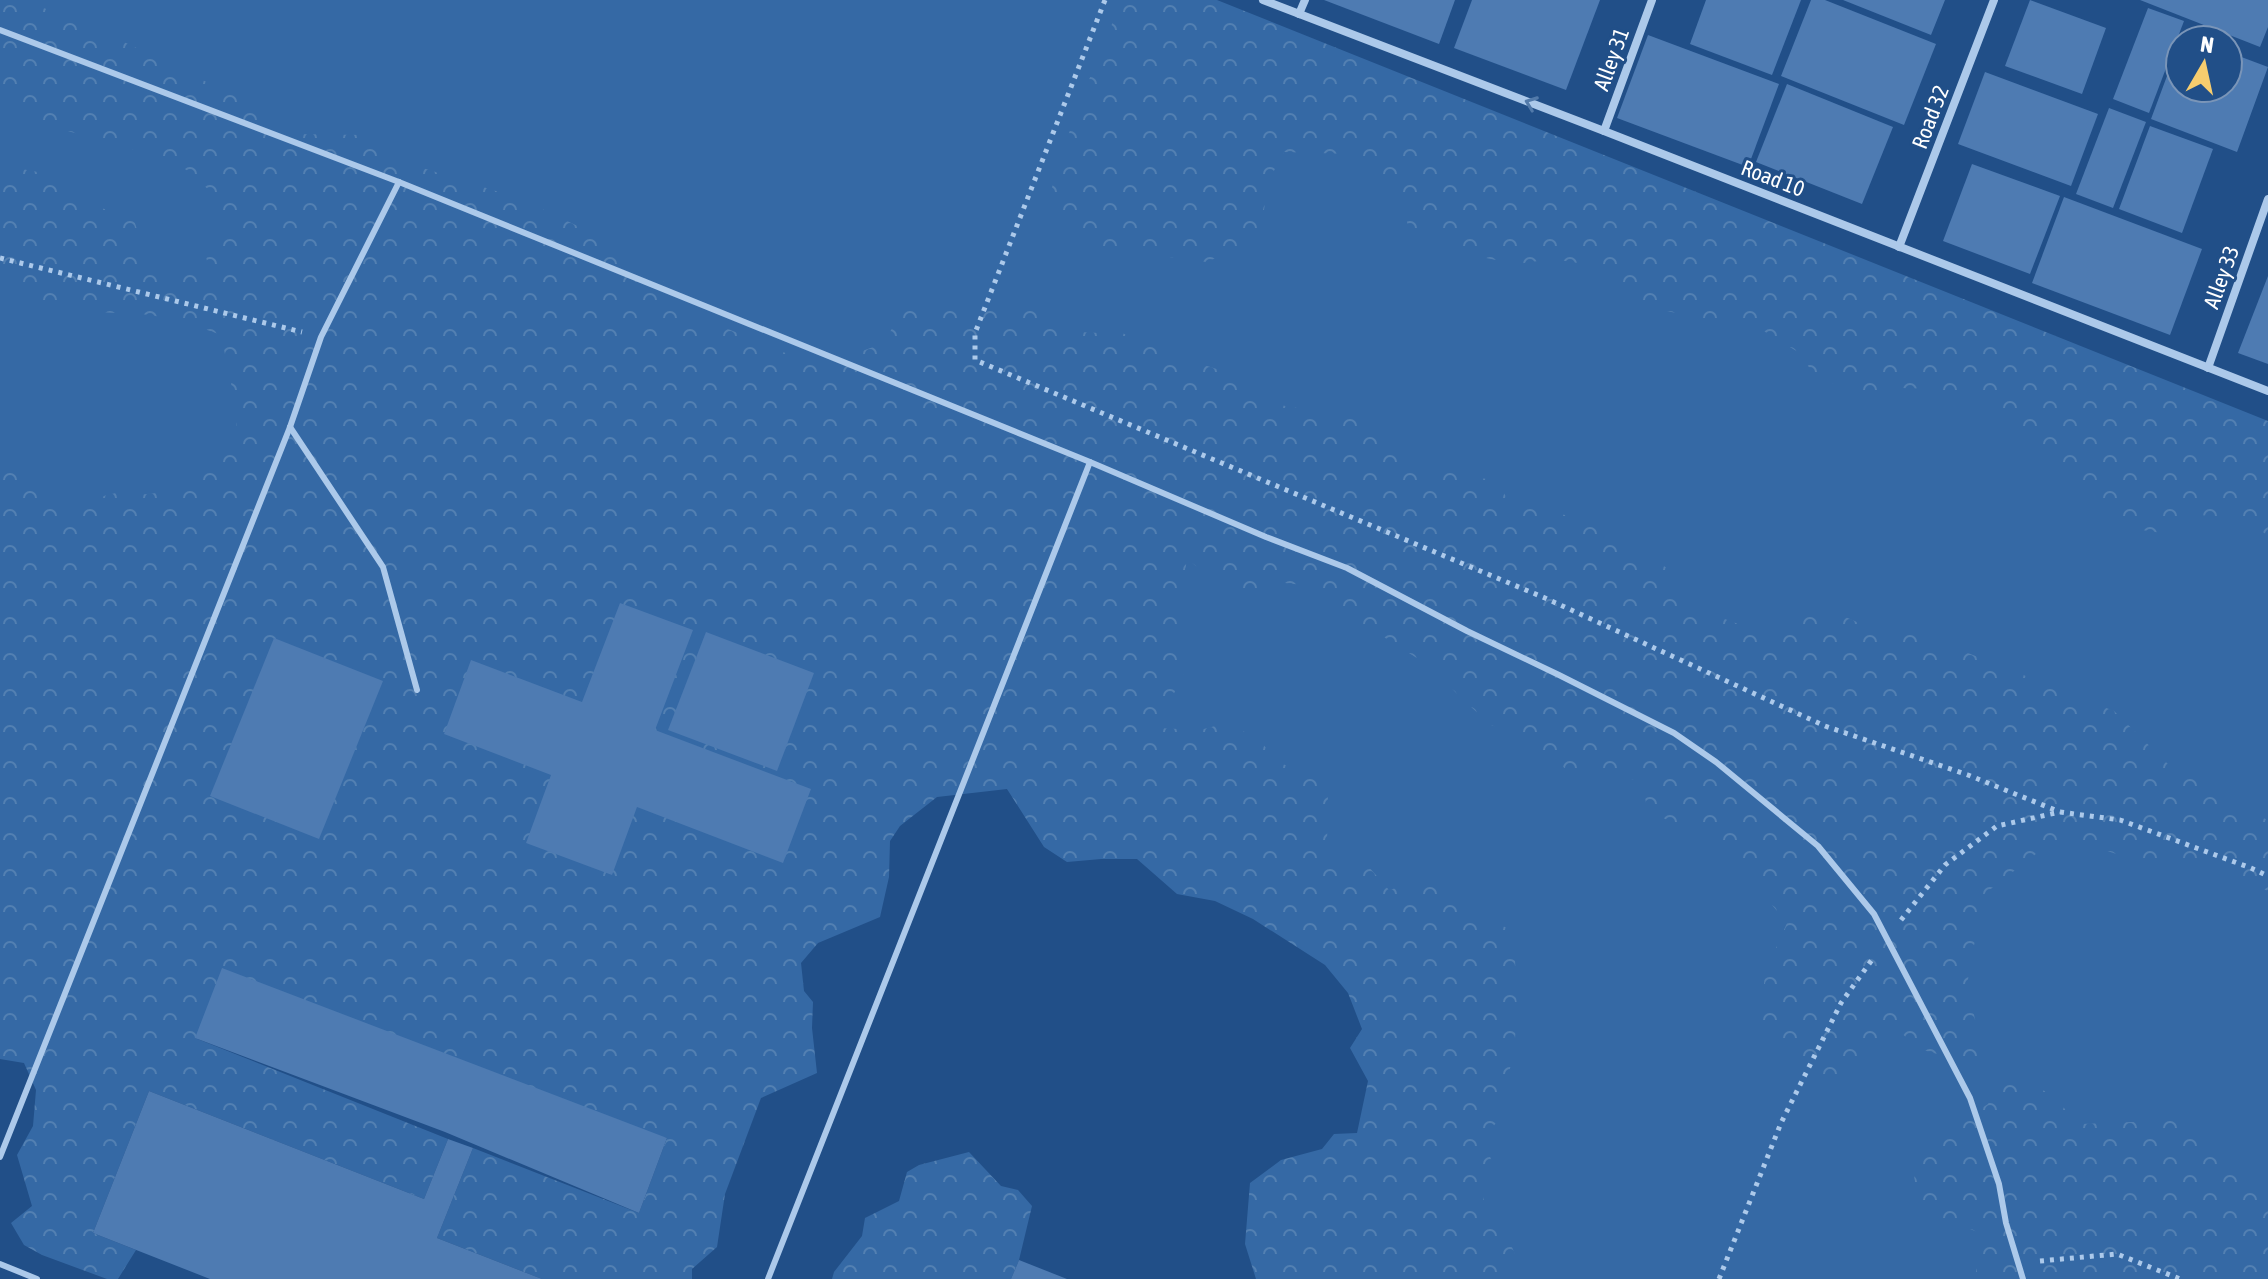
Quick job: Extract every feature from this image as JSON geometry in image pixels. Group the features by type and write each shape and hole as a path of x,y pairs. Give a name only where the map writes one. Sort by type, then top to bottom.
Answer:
{"street":[{"name":"Road 10","path":"1263,0 2268,391"},
{"path":"1299,14 1305,0"},
{"name":"Alley 31","path":"1604,131 1652,0"},
{"name":"Road 32","path":"1899,247 1994,0"},
{"name":"Alley 33","path":"2208,368 2268,199"}],"lane":[{"path":"0,30 399,182 1347,568 1674,733 1716,762 1818,846 1874,914 1970,1098 1999,1184 2006,1223 2023,1279"},
{"path":"0,1157 290,427 321,337 399,182"},
{"path":"290,427 383,567 417,690"},
{"path":"768,1279 1090,462"},
{"path":"0,1264 37,1279"}],"path":[{"path":"1105,0 975,333 975,360 1545,598 1825,726 1968,775 2060,812 2120,820 2268,876"},
{"path":"0,258 321,337"},
{"path":"1719,1279 1781,1123 1841,1003 1888,938 1945,865 1997,826 2060,812"},
{"path":"2019,1263 2117,1254 2180,1279"}],"green space":[{"path":"0,0 1192,0 2268,423 2268,1279 1407,1279 1352,956 1007,789 219,607 0,584"},
{"path":"0,0 41,7 91,26 250,103 292,134 363,135 407,163 521,199 611,242 660,278 692,314 819,367 884,343 903,308 1041,308 1058,331 1100,333 1115,330 1179,357 1226,372 1268,403 1365,420 1392,444 1436,470 1498,481 1508,501 1569,516 1611,533 1675,573 1673,589 1714,615 1776,638 1784,617 1832,611 1886,635 1915,632 2114,711 2169,765 2219,792 2242,809 2268,820 2268,891 2191,858 2150,865 2089,845 2045,847 1983,895 1967,985 1983,1053 1971,1064 1920,1049 1894,1027 1874,1054 1830,1078 1785,1059 1760,1027 1765,973 1787,923 1738,864 1704,836 1647,811 1643,782 1600,771 1567,770 1524,736 1491,725 1434,669 1343,611 1312,586 1276,582 1246,594 1210,579 1187,558 1183,612 1173,634 1184,673 1157,728 1200,730 1219,725 1256,735 1276,761 1317,779 1328,793 1327,846 1346,867 1368,866 1389,890 1418,882 1447,888 1479,913 1514,932 1517,1012 1514,1052 1497,1122 1483,1138 1494,1167 1481,1188 1489,1222 1512,1247 1521,1270 1516,1279 1256,1279 1245,1244 1250,1183 1281,1160 1322,1149 1334,1134 1357,1133 1368,1081 1350,1048 1362,1029 1348,993 1325,965 1253,919 1215,901 1177,894 1137,859 1067,862 1044,847 1007,789 937,797 900,826 890,841 889,877 880,917 818,943 801,963 804,991 813,1002 812,1028 817,1073 761,1098 725,1194 717,1247 692,1269 692,1279 542,1279 437,1238 473,1148 639,1213 667,1138 195,1038 448,1139 424,1199 149,1091 93,1233 136,1250 118,1279 107,1279 42,1255 24,1245 11,1223 32,1206 17,1155 33,1126 36,1090 24,1063 0,1059 0,435 3,437 3,464 49,493 80,501 116,493 147,494 175,488 198,475 238,438 221,335 159,317 64,307 0,284 0,165 65,177 99,207 134,220 144,251 170,271 210,277 206,256 217,239 217,198 191,173 171,160 57,128 15,105 0,101"},
{"path":"1119,0 1217,0 2268,421 2268,535 2233,517 2197,515 2184,529 2162,533 2108,525 2106,510 2084,494 2020,425 1982,402 1940,389 1901,388 1857,392 1813,376 1803,355 1749,322 1723,323 1634,304 1584,264 1553,259 1516,264 1476,256 1445,239 1409,228 1402,207 1348,154 1284,152 1268,182 1263,217 1251,244 1206,262 1089,246 1050,195 1059,161 1109,34"},
{"path":"2011,1072 2048,1093 2081,1124 2182,1120 2203,1134 2258,1196 2268,1201 2268,1279 1976,1279 1976,1259 1985,1235 1918,1208 1914,1175 1922,1143 1946,1132 1988,1104 1995,1080"},
{"path":"969,1152 1001,1186 1018,1190 1032,1206 1019,1260 1011,1279 832,1279 862,1236 865,1218 899,1201 907,1172 919,1165"}],"building":[{"path":"1324,0 1455,0 1439,44"},
{"path":"1472,0 1600,0 1566,90 1454,48"},
{"path":"1706,0 1801,0 1772,75 1690,44"},
{"path":"1811,0 1825,0 1936,44 1904,125 1781,76"},
{"path":"1843,0 1945,0 1931,35"},
{"path":"2030,0 2106,28 2082,94 2005,66"},
{"path":"2140,0 2268,0 2268,27 2260,47 2244,41 2244,24 2201,24"},
{"path":"2148,8 2184,21 2183,24 2164,24 2164,74 2149,113 2113,99"},
{"path":"1648,35 1779,84 1748,167 1617,118"},
{"path":"2244,58 2268,67 2237,152 2151,119 2164,84 2164,104 2244,104"},
{"path":"1985,72 2098,114 2071,186 1958,144"},
{"path":"1787,84 1893,127 1862,204 1756,162"},
{"path":"2109,108 2146,122 2113,208 2076,194"},
{"path":"2150,126 2213,149 2182,233 2119,209"},
{"path":"1972,164 2060,196 2030,274 1943,241"},
{"path":"2064,197 2202,249 2170,335 2032,283"},
{"path":"2268,276 2268,364 2238,353"},
{"path":"620,603 693,630 655,730 811,789 783,863 637,807 612,875 526,843 551,775 444,734 471,660 582,702"},
{"path":"706,632 814,673 777,771 668,730"},
{"path":"274,638 383,681 319,839 210,796"},
{"path":"222,968 667,1138 639,1213 445,1132 195,1038"},
{"path":"149,1091 424,1199 448,1139 473,1148 437,1238 542,1279 210,1279 93,1233"},
{"path":"1019,1260 1067,1279 1011,1279"}]}
